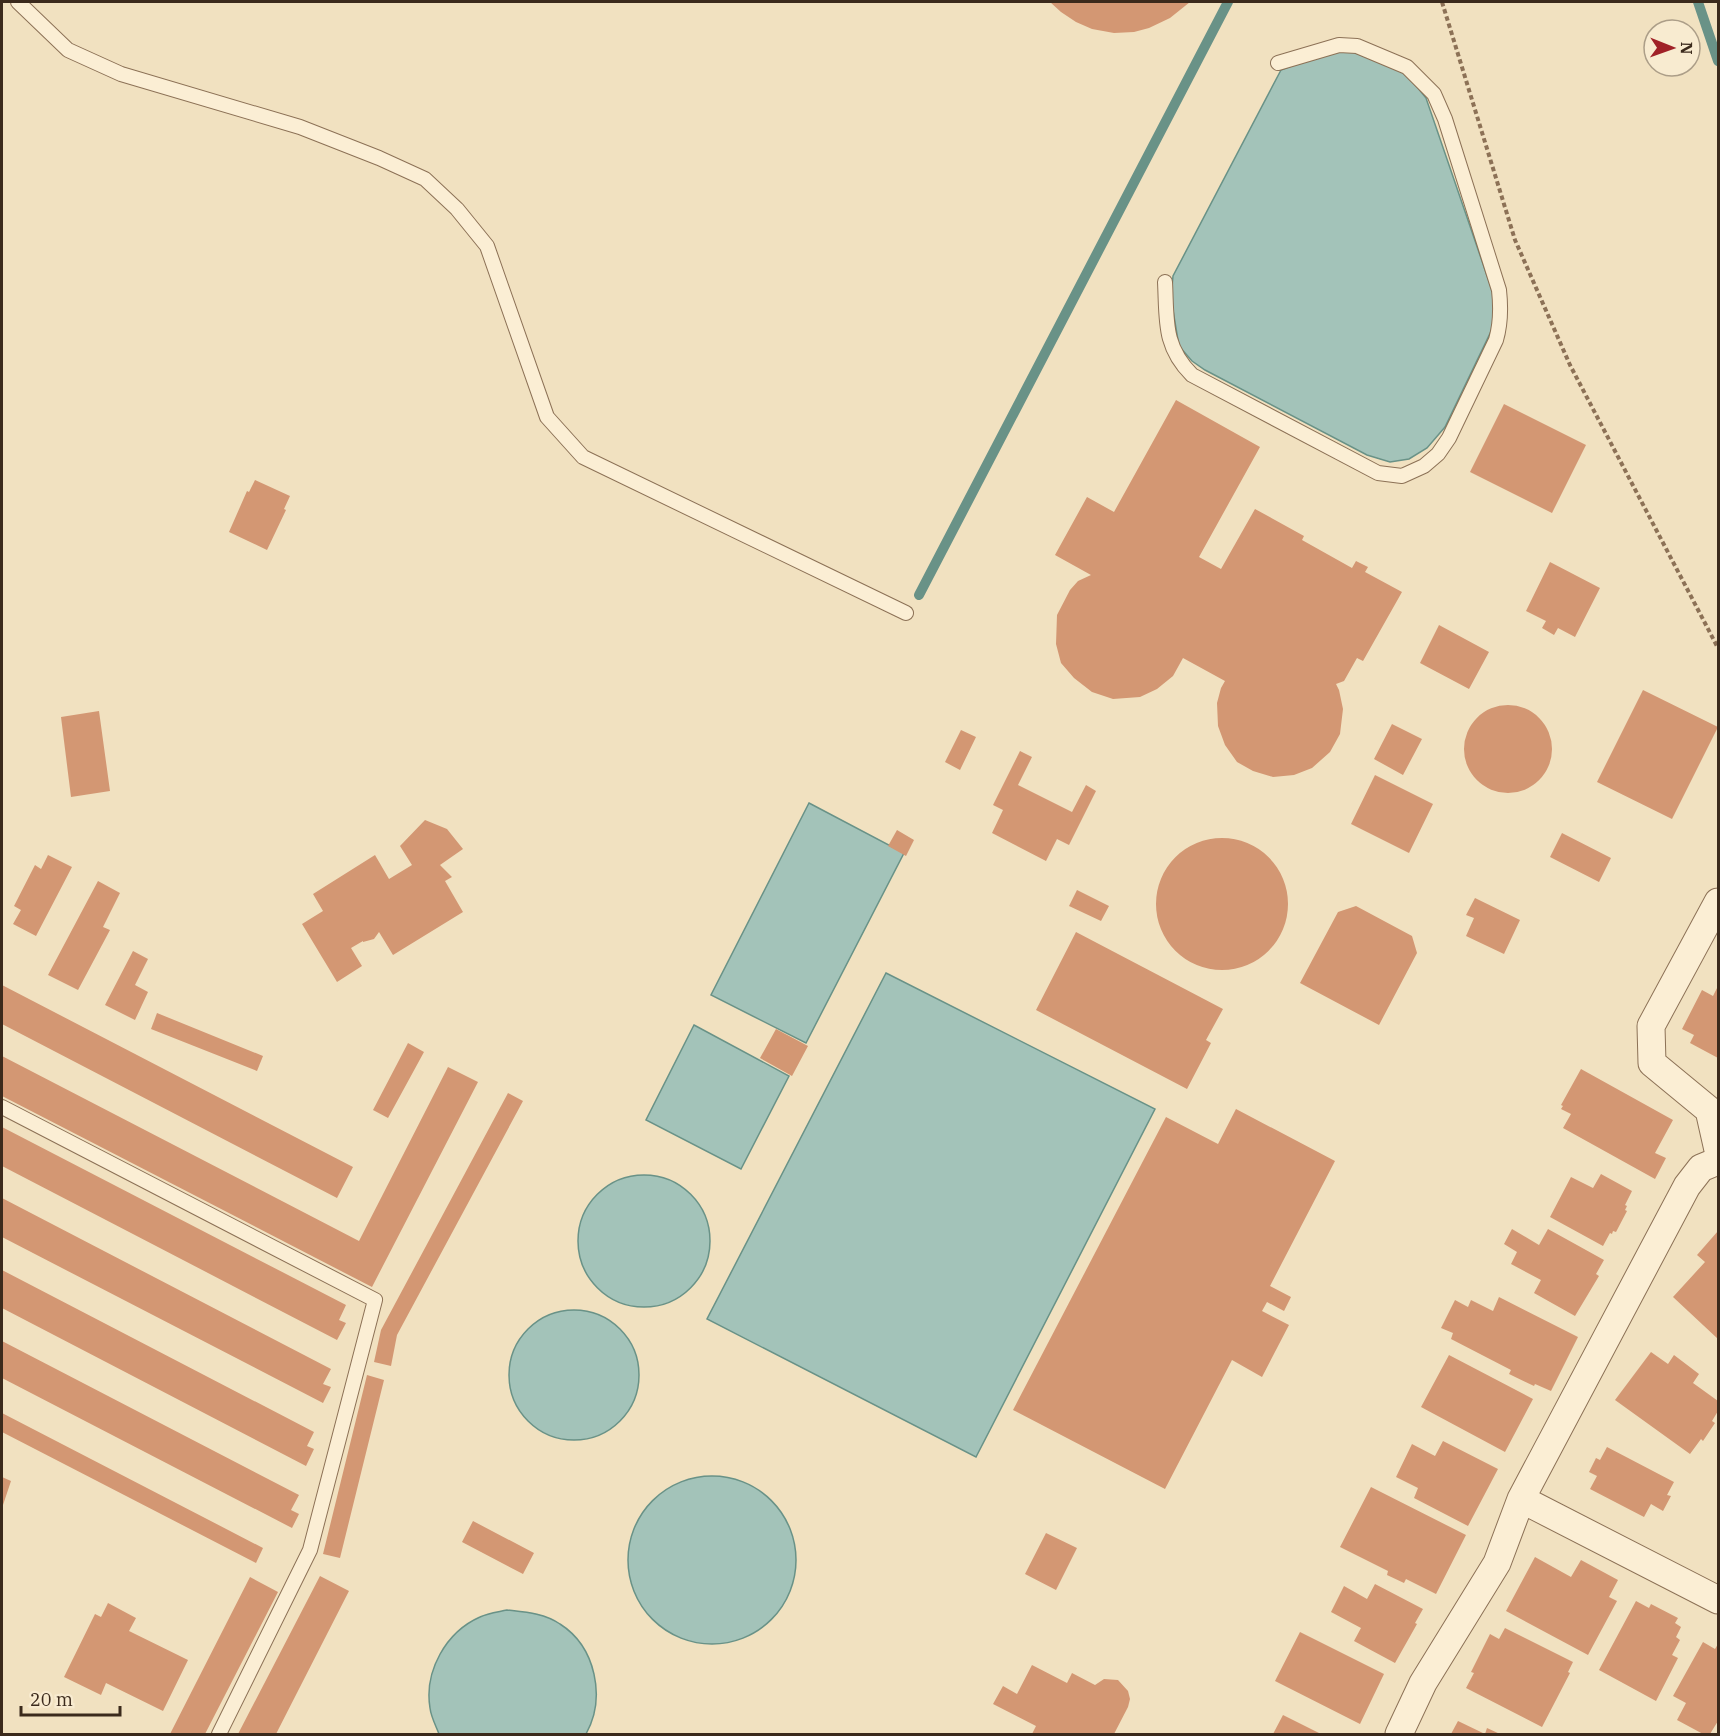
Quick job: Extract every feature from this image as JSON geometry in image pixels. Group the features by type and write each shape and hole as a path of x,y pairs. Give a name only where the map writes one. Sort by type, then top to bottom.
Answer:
{"street":[{"path":"1719,902 1651,1026 1652,1063 1709,1110 1719,1150"},
{"path":"1399,1734 1423,1683 1497,1563 1521,1499 1687,1186 1701,1168 1719,1161"},
{"path":"1521,1499 1719,1600"}],"lane":[{"path":"18,2 68,50 121,74 300,127 425,179 457,209 487,246 547,417 582,457 906,613"},
{"path":"1165,282 1167,333 1173,352 1180,364 1192,375 1378,473 1402,476 1424,466 1438,454 1449,438 1496,340 1501,323 1501,308 1499,290 1445,119 1434,94 1407,67 1357,46 1339,45 1278,63"},
{"path":"2,1107 375,1300 309,1550 219,1734"}],"path":[{"path":"1442,2 1515,240 1570,365 1719,648"}],"water":[{"path":"1333,50 1351,51 1406,73 1426,98 1494,296 1495,323 1445,427 1427,448 1409,459 1390,462 1367,455 1205,370 1192,361 1179,346 1171,298 1173,276 1281,70"},
{"path":"809,803 904,853 806,1043 711,995"},
{"path":"886,973 1155,1109 976,1457 707,1319"},
{"path":"694,1025 789,1076 741,1169 646,1120"},
{"path":"644,1175 669,1180 691,1194 705,1216 710,1241 705,1266 691,1288 669,1302 644,1307 619,1302 597,1288 583,1266 578,1241 583,1216 597,1194 619,1180"},
{"path":"574,1310 599,1315 620,1329 634,1350 639,1375 634,1400 620,1421 599,1435 574,1440 549,1435 528,1421 514,1400 509,1375 514,1350 528,1329 549,1315"},
{"path":"712,1476 728,1477 744,1482 772,1500 790,1528 795,1544 795,1576 790,1592 772,1620 744,1638 728,1643 712,1644 696,1643 680,1638 652,1620 634,1592 629,1576 628,1560 629,1544 634,1528 652,1500 680,1482 696,1477"},
{"path":"507,1610 548,1617 572,1634 582,1646 594,1674 596,1689 592,1720 586,1734 439,1734 432,1718 429,1694 430,1680 440,1654 457,1632 468,1624 483,1616"}],"building":[{"path":"1050,2 1190,2 1170,18 1149,28 1134,32 1114,33 1092,29 1076,22"},
{"path":"1176,400 1260,447 1199,557 1221,569 1255,509 1304,536 1302,540 1352,568 1356,561 1368,567 1365,572 1402,592 1363,661 1357,658 1344,681 1336,684 1343,709 1340,734 1330,752 1312,768 1294,775 1273,777 1253,771 1237,762 1225,745 1218,726 1217,703 1225,681 1183,658 1173,676 1157,689 1140,697 1113,699 1092,692 1074,678 1061,663 1056,644 1057,615 1070,590 1078,581 1091,575 1055,555 1087,497 1114,512"},
{"path":"1504,404 1586,445 1552,513 1470,472"},
{"path":"255,480 290,496 284,509 286,510 267,550 229,532 247,491 249,492"},
{"path":"1550,562 1600,588 1575,637 1558,628 1554,635 1542,628 1546,621 1526,611"},
{"path":"1439,625 1489,652 1469,689 1420,663"},
{"path":"1643,690 1718,727 1672,819 1597,782"},
{"path":"1508,705 1525,709 1539,718 1548,732 1552,749 1548,766 1539,780 1525,789 1508,793 1491,789 1477,780 1468,766 1464,749 1468,732 1477,718 1491,709"},
{"path":"99,711 110,791 71,797 61,717"},
{"path":"1392,724 1422,739 1403,775 1374,759"},
{"path":"961,730 976,737 960,770 945,762"},
{"path":"1020,751 1032,757 1018,785 1072,812 1086,785 1096,791 1069,845 1057,839 1046,861 992,833 1003,810 993,805"},
{"path":"1375,775 1433,804 1409,853 1351,824"},
{"path":"425,820 447,829 463,849 440,865 452,877 445,881 463,912 393,955 379,932 374,939 363,941 351,948 362,966 337,982 302,924 323,911 313,894 375,855 389,879 412,865 400,846"},
{"path":"897,830 914,840 906,856 888,846"},
{"path":"1562,833 1611,858 1599,882 1550,857"},
{"path":"1222,838 1247,843 1268,858 1283,879 1288,904 1283,929 1268,950 1247,965 1222,970 1197,965 1176,950 1161,929 1156,904 1161,879 1176,858 1197,843"},
{"path":"48,855 72,867 36,936 13,924 21,910 14,906 35,865 41,869"},
{"path":"98,881 120,893 103,927 110,930 78,990 48,975"},
{"path":"1077,890 1109,906 1101,921 1069,906"},
{"path":"1475,898 1520,920 1504,954 1466,936 1474,918 1466,915"},
{"path":"1356,906 1412,936 1417,953 1379,1025 1300,983 1338,912"},
{"path":"1076,932 1223,1009 1206,1040 1211,1043 1187,1089 1036,1010"},
{"path":"133,951 148,959 135,985 148,992 135,1020 105,1005"},
{"path":"2,985 353,1167 337,1198 2,1024"},
{"path":"1718,986 1718,1058 1690,1043 1694,1035 1682,1029 1702,990 1713,996"},
{"path":"157,1013 263,1056 257,1071 151,1029"},
{"path":"776,1029 808,1046 792,1076 760,1058"},
{"path":"408,1043 424,1052 388,1118 373,1110"},
{"path":"2,1056 359,1241 448,1067 478,1082 372,1287 2,1096"},
{"path":"1581,1069 1673,1120 1655,1153 1666,1158 1655,1179 1563,1128 1571,1114 1561,1109 1563,1106 1561,1105"},
{"path":"508,1093 523,1101 397,1335 391,1366 374,1362 381,1330"},
{"path":"1236,1109 1335,1161 1270,1286 1291,1297 1284,1311 1267,1302 1262,1311 1289,1325 1262,1377 1232,1360 1165,1489 1013,1410 1166,1117 1218,1144"},
{"path":"2,1127 346,1305 339,1320 346,1323 337,1340 2,1166"},
{"path":"1601,1174 1632,1191 1625,1205 1627,1211 1616,1232 1610,1233 1603,1246 1550,1217 1571,1177 1593,1188"},
{"path":"2,1198 331,1369 323,1384 331,1387 323,1403 2,1237"},
{"path":"1512,1229 1539,1245 1548,1229 1604,1260 1596,1274 1599,1276 1575,1316 1534,1293 1541,1280 1511,1264 1517,1252 1504,1244"},
{"path":"1718,1231 1718,1339 1673,1297 1705,1262 1697,1255"},
{"path":"2,1270 314,1432 307,1446 314,1449 306,1466 2,1308"},
{"path":"1499,1297 1578,1337 1551,1391 1509,1374 1511,1370 1451,1339 1453,1333 1441,1328 1455,1300 1468,1307 1471,1300 1493,1311"},
{"path":"2,1341 299,1495 291,1510 299,1514 292,1528 2,1378"},
{"path":"1651,1352 1668,1364 1674,1355 1699,1374 1693,1383 1718,1401 1718,1411 1712,1421 1715,1423 1703,1441 1701,1439 1690,1454 1615,1400"},
{"path":"1449,1355 1533,1399 1505,1452 1421,1407"},
{"path":"367,1375 384,1380 340,1558 323,1554"},
{"path":"2,1413 263,1548 256,1563 2,1432"},
{"path":"1443,1441 1498,1469 1468,1526 1414,1498 1418,1488 1396,1477 1412,1444 1435,1456"},
{"path":"1607,1447 1674,1482 1667,1495 1671,1496 1663,1511 1651,1504 1644,1517 1590,1489 1597,1476 1589,1472 1596,1458 1600,1460"},
{"path":"2,1477 11,1481 2,1508"},
{"path":"1371,1487 1466,1535 1436,1594 1406,1579 1404,1583 1387,1575 1388,1571 1340,1547"},
{"path":"473,1521 534,1553 523,1574 462,1542"},
{"path":"1046,1533 1077,1548 1056,1590 1025,1574"},
{"path":"1535,1557 1571,1577 1581,1560 1618,1580 1609,1597 1617,1601 1588,1655 1506,1611"},
{"path":"320,1576 349,1591 276,1734 238,1734"},
{"path":"250,1577 278,1592 205,1734 170,1734"},
{"path":"1375,1584 1423,1609 1395,1663 1354,1641 1361,1628 1331,1612 1344,1586 1367,1599"},
{"path":"1636,1601 1649,1608 1651,1604 1678,1618 1675,1623 1681,1627 1676,1637 1680,1640 1672,1655 1678,1658 1656,1701 1599,1670"},
{"path":"108,1603 136,1618 129,1631 188,1660 163,1711 106,1683 101,1695 64,1677 95,1614 101,1617"},
{"path":"1505,1628 1573,1662 1568,1672 1570,1673 1542,1727 1466,1688 1474,1673 1471,1672 1490,1634 1499,1639"},
{"path":"1300,1632 1384,1674 1360,1724 1275,1681"},
{"path":"1703,1642 1715,1649 1718,1644 1718,1721 1710,1734 1703,1734 1677,1720 1686,1703 1673,1696"},
{"path":"1032,1665 1067,1683 1072,1673 1095,1685 1104,1679 1118,1680 1128,1691 1130,1699 1114,1734 1032,1734 1036,1726 993,1704 1003,1686 1017,1694"},
{"path":"1283,1715 1321,1734 1273,1734"},
{"path":"1458,1721 1485,1734 1451,1734"},
{"path":"1487,1728 1500,1734 1485,1734"}],"waterway":[{"path":"919,595 1228,2"},
{"path":"1698,2 1718,61"}]}
